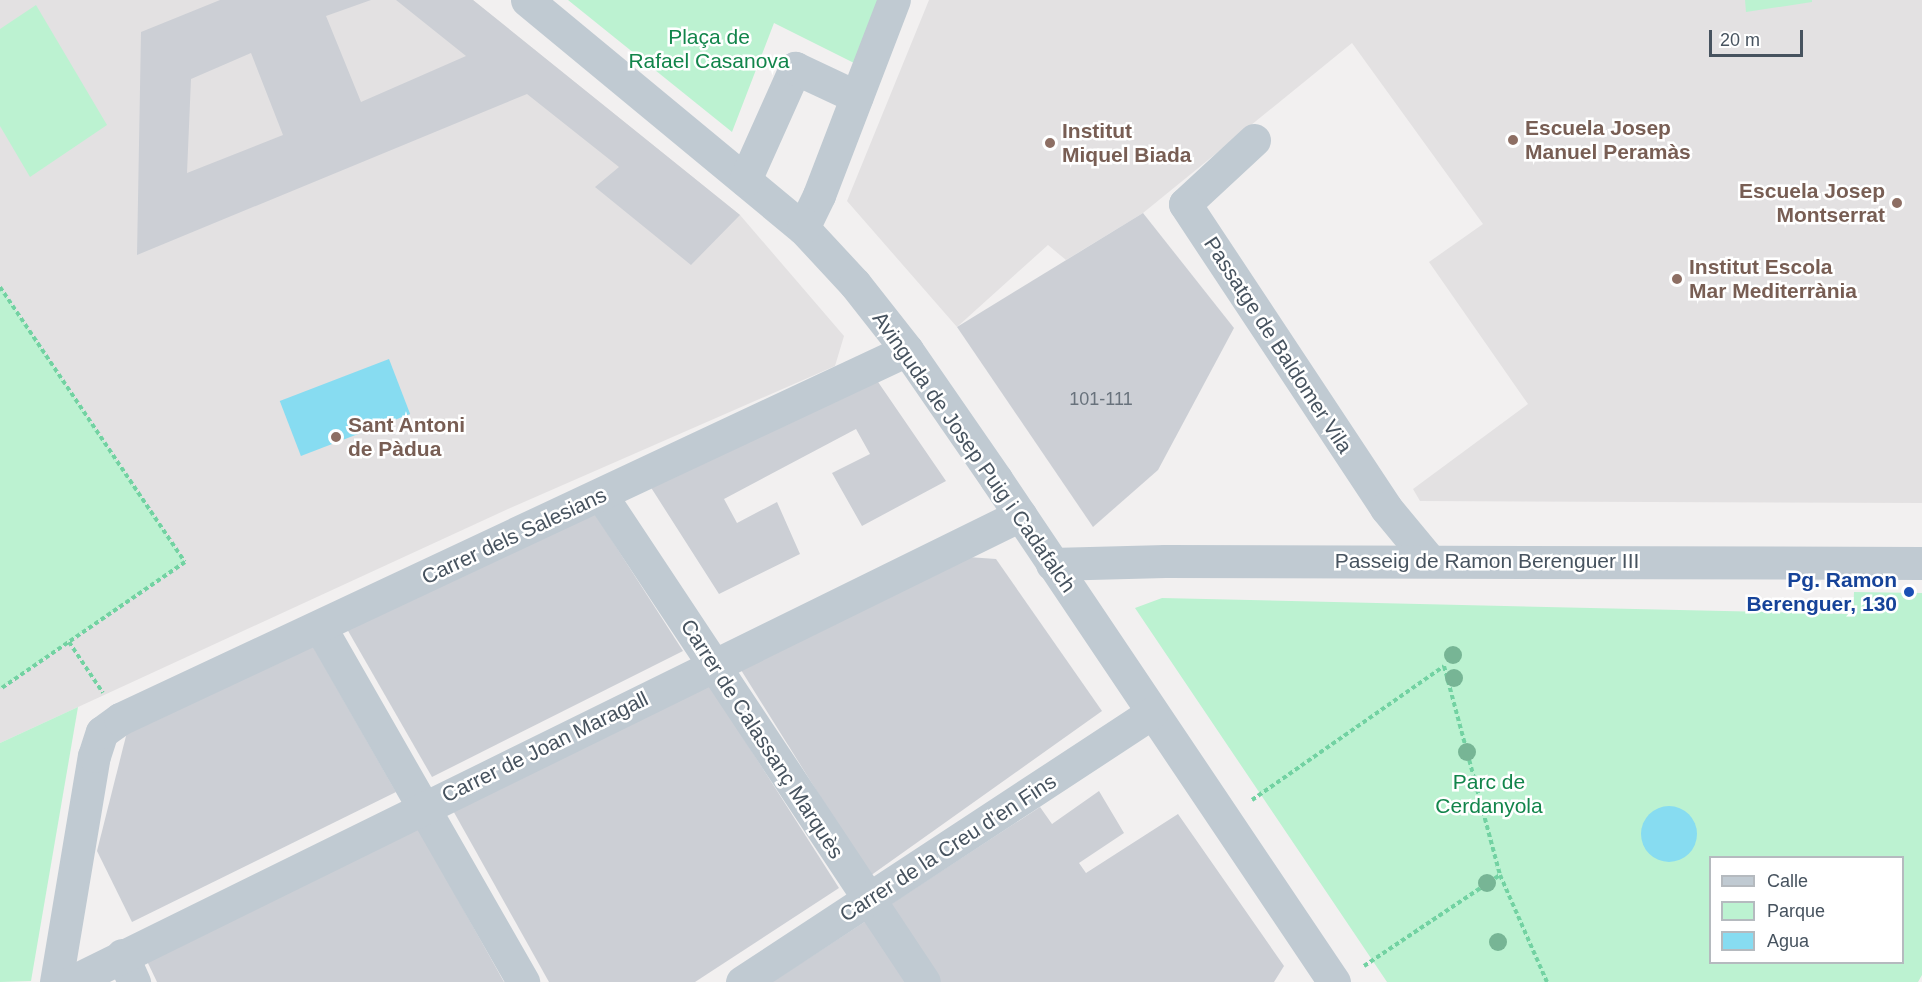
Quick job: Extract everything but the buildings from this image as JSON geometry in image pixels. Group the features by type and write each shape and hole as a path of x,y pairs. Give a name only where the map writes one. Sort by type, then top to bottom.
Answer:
{"street":[{"name":"Avinguda de Josep Puig i Cadafalch","path":"527,0 803,228 907,350 1020,515 1326,978"},
{"path":"803,228 894,0"},
{"path":"745,180 795,68 857,97"},
{"name":"Passatge de Baldomer Vila","path":"1254,140 1185,204 1386,508 1429,560"},
{"name":"Carrer dels Salesians","path":"120,719 907,350"},
{"name":"Carrer de Calassanç Marquès","path":"601,495 868,901 924,982"},
{"name":"Carrer de Joan Maragall","path":"71,982 128,969 424,805 1020,515"},
{"name":"Passeig de Ramon Berenguer III","path":"1052,564 1429,560 1922,563"},
{"path":"320,627 524,982"},
{"name":"Carrer de la Creu d'en Fins","path":"742,982 1152,713"},
{"path":"56,982 94,756 102,732 120,719"}],"path":[{"path":"0,287 185,562 0,688"},
{"path":"68,642 120,719"},
{"path":"1252,800 1444,666 1500,874 1547,982"},
{"path":"1364,966 1500,874"}],"shaded area":[{"name":"Sant Antoni de Pàdua","path":"0,0 473,0 740,215 844,336 835,366 508,509 0,743"},
{"path":"929,0 1922,0 1922,503 1420,501 1413,489 1528,404 1429,262 1483,224 1352,43 1143,213 1066,260 1048,245 957,327 847,201"}],"green space":[{"name":"Plaça de Rafael Casanova","path":"568,0 886,0 862,67 774,23 732,132"},
{"path":"1745,0 1812,0 1812,2 1746,12"},
{"path":"36,5 107,125 30,177 0,126 0,29"},
{"path":"0,287 185,562 0,689"},
{"name":"Parc de Cerdanyola","path":"1854,592 1922,593 1922,975 1918,982 1387,982 1135,608 1162,598 1853,614"},
{"path":"78,707 31,981 0,982 0,743"}],"water":[{"path":"389,359 410,414 301,456 280,401"},
{"path":"1669,806 1680,808 1689,814 1695,823 1697,834 1695,845 1689,854 1680,860 1669,862 1658,860 1649,854 1643,845 1641,834 1643,823 1649,814 1658,808"}],"place":[{"name":"Escuela Josep Manuel Peramàs","path":"1513,140"},
{"name":"Institut Miquel Biada","path":"1050,143"},
{"name":"Escuela Josep Montserrat","path":"1897,203"},
{"name":"Institut Escola Mar Mediterrània","path":"1677,279"},
{"name":"Sant Antoni de Pàdua","path":"336,437"},
{"name":"Pg. Ramon Berenguer, 130","path":"1909,592"}]}
